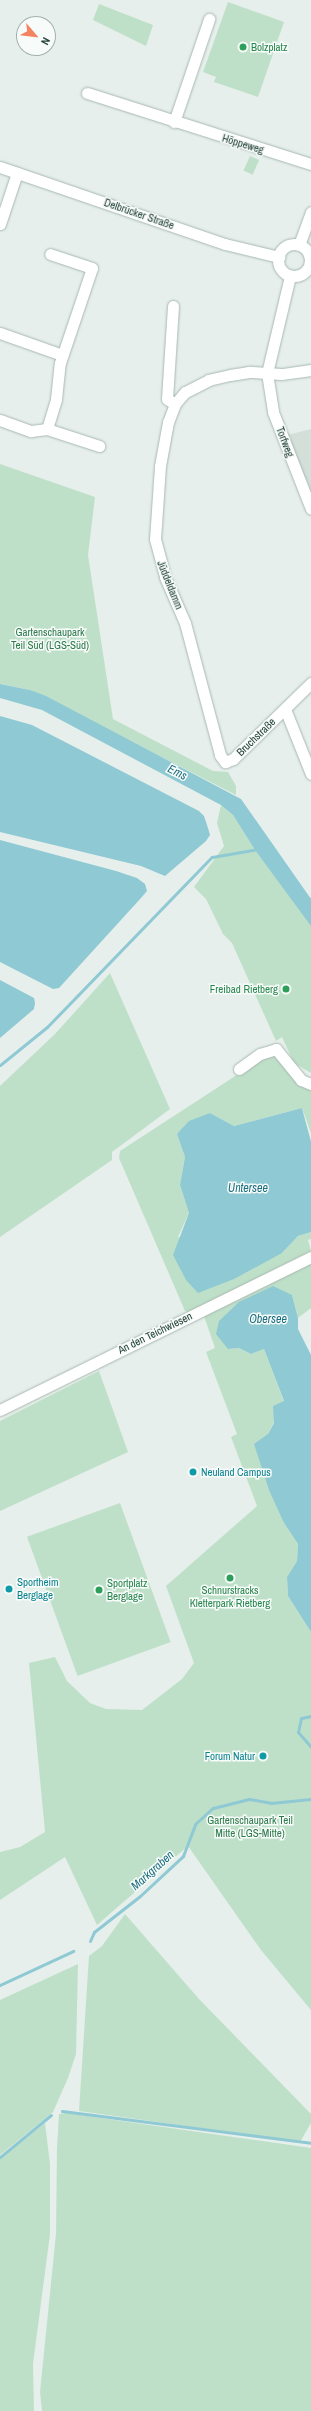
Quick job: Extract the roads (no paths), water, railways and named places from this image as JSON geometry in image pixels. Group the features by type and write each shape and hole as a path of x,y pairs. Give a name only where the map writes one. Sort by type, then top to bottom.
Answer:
{"street":[{"path":"174,122 209,19"},
{"name":"Höppeweg","path":"87,93 174,122 311,164"},
{"name":"Delbrücker Straße","path":"0,167 225,244 278,257"},
{"path":"0,224 18,173"},
{"path":"300,245 311,212"},
{"path":"289,245 300,245 310,256 310,267 304,274 290,276 280,267 278,257 289,245"},
{"path":"47,429 56,399 62,355 92,268 50,254"},
{"name":"Torfweg","path":"290,276 267,373 273,412 311,509"},
{"path":"173,306 167,399 175,404"},
{"path":"0,333 62,355"},
{"path":"267,373 281,374 311,370"},
{"name":"Jüddeldamm","path":"225,762 220,755 190,636 161,566 155,539 160,466 168,422 175,404 185,392 209,380 249,372 267,373"},
{"path":"0,420 31,431 47,429 99,446"},
{"name":"Bruchstraße","path":"225,762 233,759 311,683"},
{"name":"Bruchstraße","path":"285,709 311,774"},
{"path":"239,1069 260,1054 276,1049 301,1080 311,1084"},
{"name":"An den Teichwiesen","path":"0,1410 311,1257"}],"water":[{"name":"Ems","path":"0,684 30,690 46,696 241,799 311,899 311,926 255,850 233,815 221,805 42,710 0,698"},
{"path":"0,716 32,725 199,811 204,816 210,835 206,841 165,876 141,866 0,832"},
{"path":"0,840 116,871 137,878 145,884 147,891 59,988 53,989 0,962"},
{"path":"0,980 34,998 35,1003 34,1009 0,1038"},
{"name":"Untersee","path":"302,1108 311,1141 311,1232 298,1236 282,1253 234,1279 198,1293 186,1280 173,1255 189,1213 180,1185 185,1157 177,1134 189,1121 210,1113 234,1126"},
{"name":"Obersee","path":"273,1286 292,1295 298,1318 298,1329 311,1355 311,1632 288,1596 287,1577 297,1561 298,1544 284,1523 269,1490 254,1444 268,1434 274,1423 273,1406 284,1401 264,1349 251,1354 239,1348 228,1349 216,1334 219,1321 239,1302"}],"waterway":[{"path":"0,1065 47,1027 212,857 258,849"},
{"name":"Markgraben","path":"311,1716 301,1718 298,1732 311,1747"},
{"name":"Markgraben","path":"90,1941 94,1932 140,1896 183,1856 195,1824 213,1808 249,1799 271,1803 311,1799"},
{"name":"Markgraben","path":"0,1985 73,1951"},
{"path":"62,2111 311,2143"},
{"path":"0,2157 51,2115"}],"place":[{"name":"Bolzplatz","path":"243,47"},
{"name":"Freibad Rietberg","path":"286,989"},
{"name":"Neuland Campus","path":"193,1472"},
{"name":"Schnurstracks Kletterpark Rietberg","path":"230,1578"},
{"name":"Sportheim Berglage","path":"9,1589"},
{"name":"Sportplatz Berglage","path":"99,1590"},
{"name":"Forum Natur","path":"263,1756"}],"park label":[{"name":"Gartenschaupark Teil Süd (LGS-Süd)","path":"50,639"},
{"name":"Gartenschaupark Teil Mitte (LGS-Mitte)","path":"250,1827"}]}
